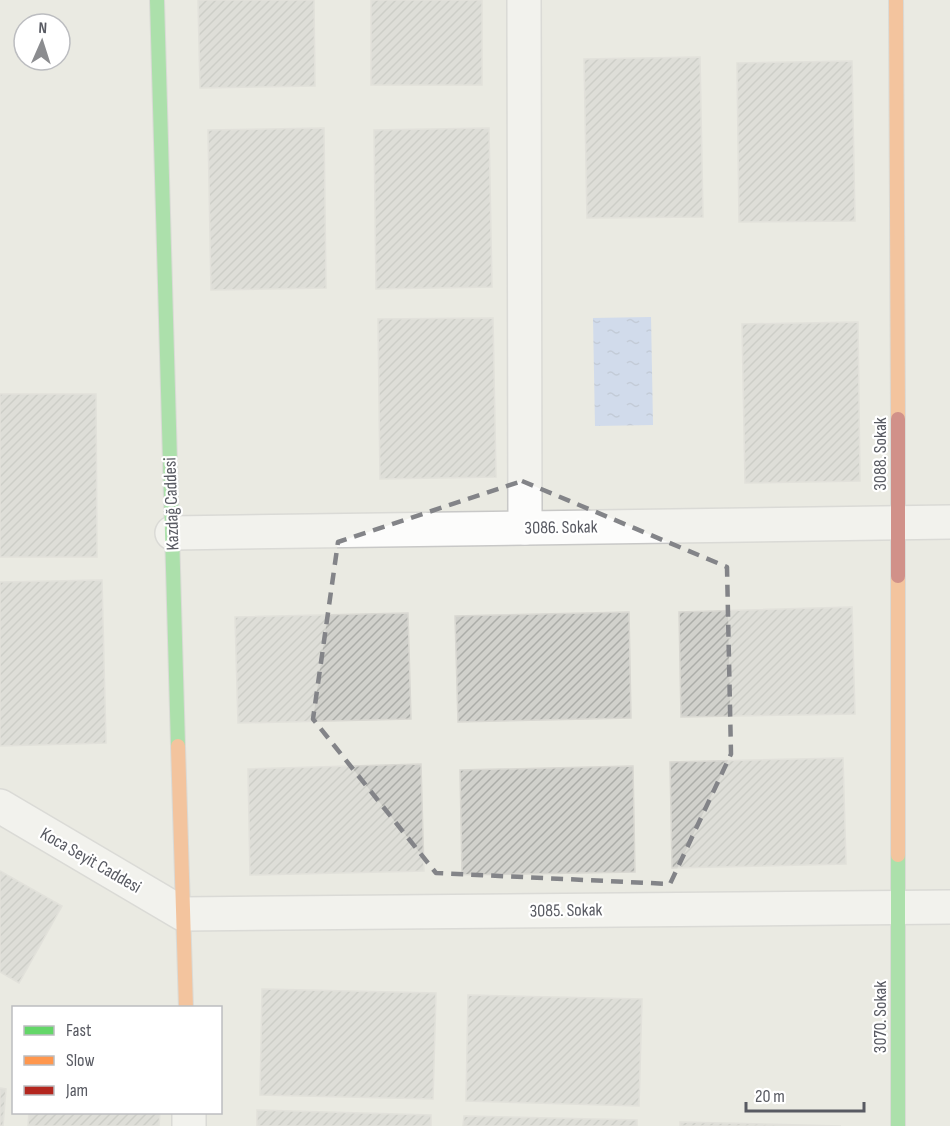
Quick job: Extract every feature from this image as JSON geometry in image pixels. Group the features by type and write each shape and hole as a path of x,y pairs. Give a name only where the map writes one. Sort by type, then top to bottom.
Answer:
{"street":[{"name":"Kazdağ Caddesi","path":"157,0 186,1006"},
{"path":"524,0 525,528"},
{"name":"3088. Sokak","path":"896,0 898,907"},
{"name":"3086. Sokak","path":"172,533 950,522"},
{"name":"Koca Seyit Caddesi","path":"0,806 183,914"},
{"name":"3070. Sokak","path":"898,907 898,1126"},
{"name":"3085. Sokak","path":"183,914 950,907"}],"highlighted area":[{"path":"522,481 727,567 731,754 670,884 436,873 313,719 338,542"}],"water":[{"path":"651,317 653,425 595,426 593,318"}],"building":[{"path":"198,0 314,0 315,86 200,88"},
{"path":"371,0 482,0 482,85 371,85"},
{"path":"700,57 703,217 587,218 584,59"},
{"path":"852,61 855,221 739,222 737,63"},
{"path":"324,128 326,288 211,290 208,130"},
{"path":"489,128 492,287 376,289 374,130"},
{"path":"493,318 496,477 380,479 378,319"},
{"path":"858,322 860,481 745,483 742,324"},
{"path":"0,394 96,394 97,557 0,557"},
{"path":"102,580 106,743 0,746 0,582"},
{"path":"852,607 855,714 681,717 679,612"},
{"path":"629,612 631,718 458,722 455,616"},
{"path":"408,613 411,719 238,723 235,617"},
{"path":"843,758 846,864 672,868 670,762"},
{"path":"421,764 424,871 250,875 248,769"},
{"path":"633,766 635,872 462,875 460,770"},
{"path":"0,871 62,906 19,983 0,972"},
{"path":"262,989 436,993 433,1099 260,1095"},
{"path":"468,995 642,999 639,1106 466,1101"},
{"path":"0,1088 6,1089 3,1126 0,1126"},
{"path":"257,1110 431,1115 431,1126 257,1126"},
{"path":"29,1114 160,1114 159,1126 28,1126"},
{"path":"464,1116 637,1120 637,1126 463,1126"},
{"path":"680,1122 841,1126 680,1126"}],"traffic: fast":[{"path":"157,0 178,746"},
{"path":"898,855 898,1126"}],"traffic: slow":[{"path":"896,0 898,419"},
{"path":"898,576 898,855"},
{"path":"178,746 186,1006"}],"traffic: jam":[{"path":"898,419 898,576"}]}
